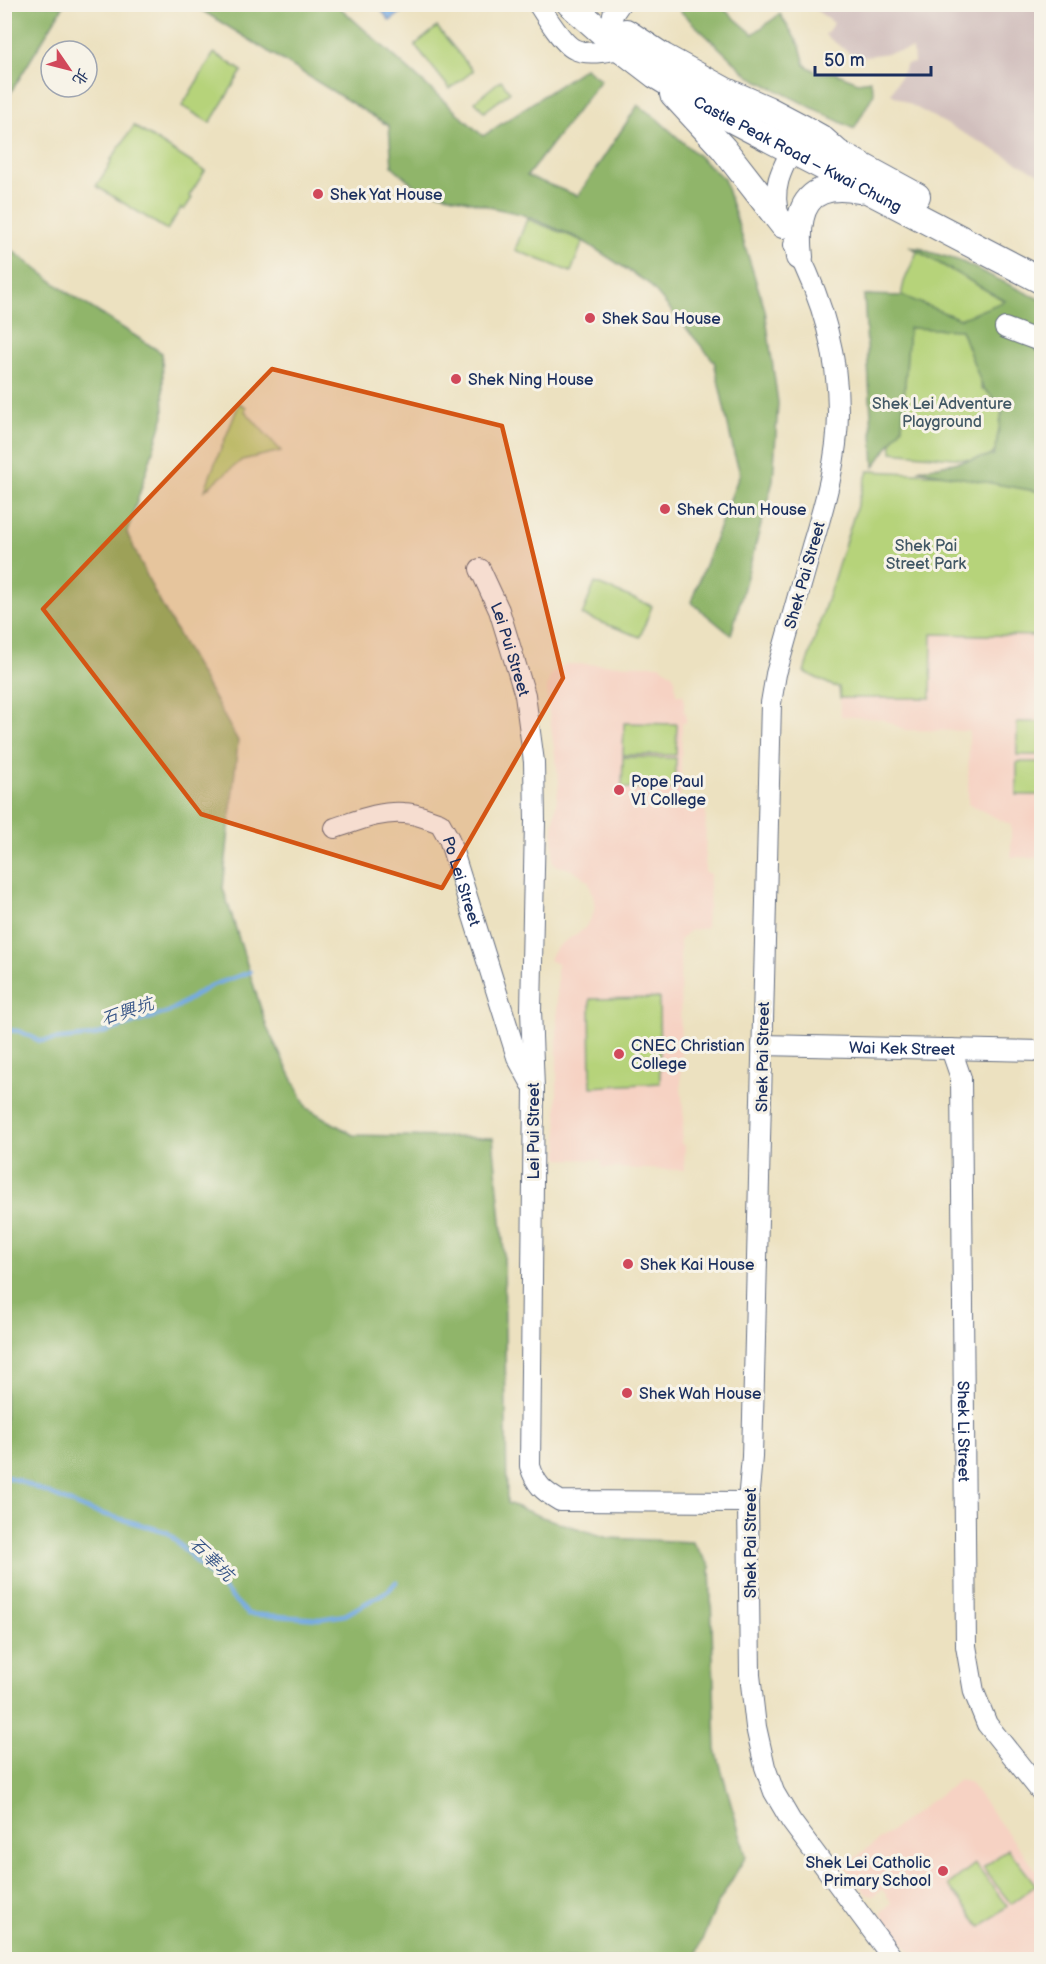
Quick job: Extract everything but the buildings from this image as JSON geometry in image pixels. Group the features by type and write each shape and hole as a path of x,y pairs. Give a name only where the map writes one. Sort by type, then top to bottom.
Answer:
{"main road":[{"name":"Castle Peak Road – Kwai Chung","path":"570,4 621,49 655,75 706,106 795,143 874,193 1041,281"},
{"name":"Castle Peak Road – Kwai Chung","path":"610,10 648,48 724,90 803,128 821,138 838,153 1041,263"},
{"path":"655,75 723,148 783,225"},
{"path":"724,90 795,143 838,153"},
{"path":"800,257 798,235 800,220 808,202 816,194 836,187 874,193"}],"street":[{"path":"538,4 550,24 573,49 594,53 621,49"},
{"name":"Shek Pai Street","path":"795,143 776,187 777,207 783,225 817,294 825,321 835,371 838,413 834,456 826,496 776,674 771,703 752,1457 748,1502 750,1675 756,1727 765,1767 774,1792 791,1821 894,1959"},
{"path":"1005,328 1041,342"},
{"name":"Lei Pui Street","path":"480,569 499,610 522,683 533,753 535,822 531,1010 534,1088 530,1466 535,1480 549,1495 560,1501 748,1502"},
{"name":"Po Lei Street","path":"335,828 383,814 404,813 440,823 453,850 517,1058 534,1088"},
{"path":"503,1009 531,1010"},
{"name":"Wai Kek Street","path":"762,1045 1041,1052"},
{"name":"Shek Li Street","path":"951,1049 961,1078 966,1646 974,1692 987,1724 1041,1793"}],"highlighted area":[{"path":"272,369 502,426 563,678 442,888 201,814 43,609"}],"shaded area":[{"path":"809,5 1041,5 1041,175 891,94 907,64 914,63 913,49 856,58 825,35 834,23"},
{"path":"932,634 1041,636 1041,858 1011,857 1011,825 968,804 969,731 906,730 881,719 841,716 840,698 931,698"},
{"path":"566,664 660,665 675,679 676,695 684,695 686,723 682,723 680,801 706,802 705,873 710,873 706,928 691,930 680,941 681,1086 684,1119 681,1141 682,1145 685,1145 684,1170 602,1168 601,1160 559,1159 557,964 549,960 558,946 584,929 595,907 589,882 580,874 557,866 553,862 553,828 559,782 547,688 550,676"},
{"name":"Shek Lei Catholic Primary School","path":"959,1780 969,1782 1041,1877 1041,1939 1027,1959 915,1958 881,1914 892,1903 882,1889 873,1896 866,1894 844,1866"}],"green space":[{"path":"686,4 719,5 753,34 780,14 800,46 805,65 818,73 835,73 858,82 870,80 874,93 854,129 749,76 680,11"},
{"path":"4,5 64,5 43,39 39,39 39,46 5,102"},
{"path":"193,5 337,5 483,136 585,68 601,80 527,176 578,196 638,105 656,118 724,179 765,310 778,403 773,481 731,635 691,602 740,473 714,361 648,283 580,239 521,214 416,187 392,166 389,126"},
{"path":"437,27 473,71 450,89 415,45"},
{"path":"214,53 242,71 210,123 182,106"},
{"path":"501,80 510,92 484,112 475,101"},
{"path":"134,126 205,171 189,196 192,198 184,210 181,208 167,230 96,186"},
{"path":"527,219 583,241 571,272 515,250"},
{"path":"5,245 68,293 162,353 164,416 127,533 155,593 238,741 223,888 267,1028 307,1108 353,1135 493,1138 504,1252 507,1503 608,1538 692,1542 710,1566 716,1750 746,1856 717,1905 694,1959 5,1959"},
{"path":"909,246 960,261 1041,300 1041,492 918,470 994,455 1003,407 983,388 961,330 909,328 902,427 874,467 864,295 903,296 960,319 1005,301"},
{"name":"Shek Lei Adventure Playground","path":"919,247 956,266 1008,300 985,331 981,389 1017,392 1013,434 985,461 892,452 891,431 902,291"},
{"path":"239,403 246,407 245,411 281,451 242,460 205,490 231,425"},
{"name":"Shek Pai Street Park","path":"868,471 1041,479 1041,636 932,634 931,698 840,698 839,687 804,672"},
{"path":"595,583 652,606 640,637 582,615"},
{"path":"1017,722 1041,722 1041,755 1017,755"},
{"path":"624,723 677,724 676,755 623,755"},
{"path":"623,757 676,758 675,789 622,788"},
{"path":"1017,762 1041,762 1041,795 1017,795"},
{"path":"659,998 660,1083 591,1087 590,999"},
{"path":"1008,1849 1036,1885 1011,1904 983,1868"},
{"path":"975,1864 1007,1906 981,1927 948,1885"}],"water":[{"path":"377,5 411,5 390,21"}],"waterway":[{"name":"石興坑","path":"4,1030 19,1031 40,1041 92,1036 169,1012 210,986 250,972"},
{"name":"石華坑","path":"4,1476 85,1509 167,1532 248,1614 320,1619 345,1615 389,1590 396,1582"}],"place":[{"name":"Shek Yat House","path":"318,194"},
{"name":"Shek Sau House","path":"590,318"},
{"name":"Shek Ning House","path":"456,379"},
{"name":"Shek Chun House","path":"665,509"},
{"name":"Pope Paul VI College","path":"619,790"},
{"name":"CNEC Christian College","path":"619,1054"},
{"name":"Shek Kai House","path":"628,1264"},
{"name":"Shek Wah House","path":"627,1393"},
{"name":"Shek Lei Catholic Primary School","path":"943,1871"}]}
